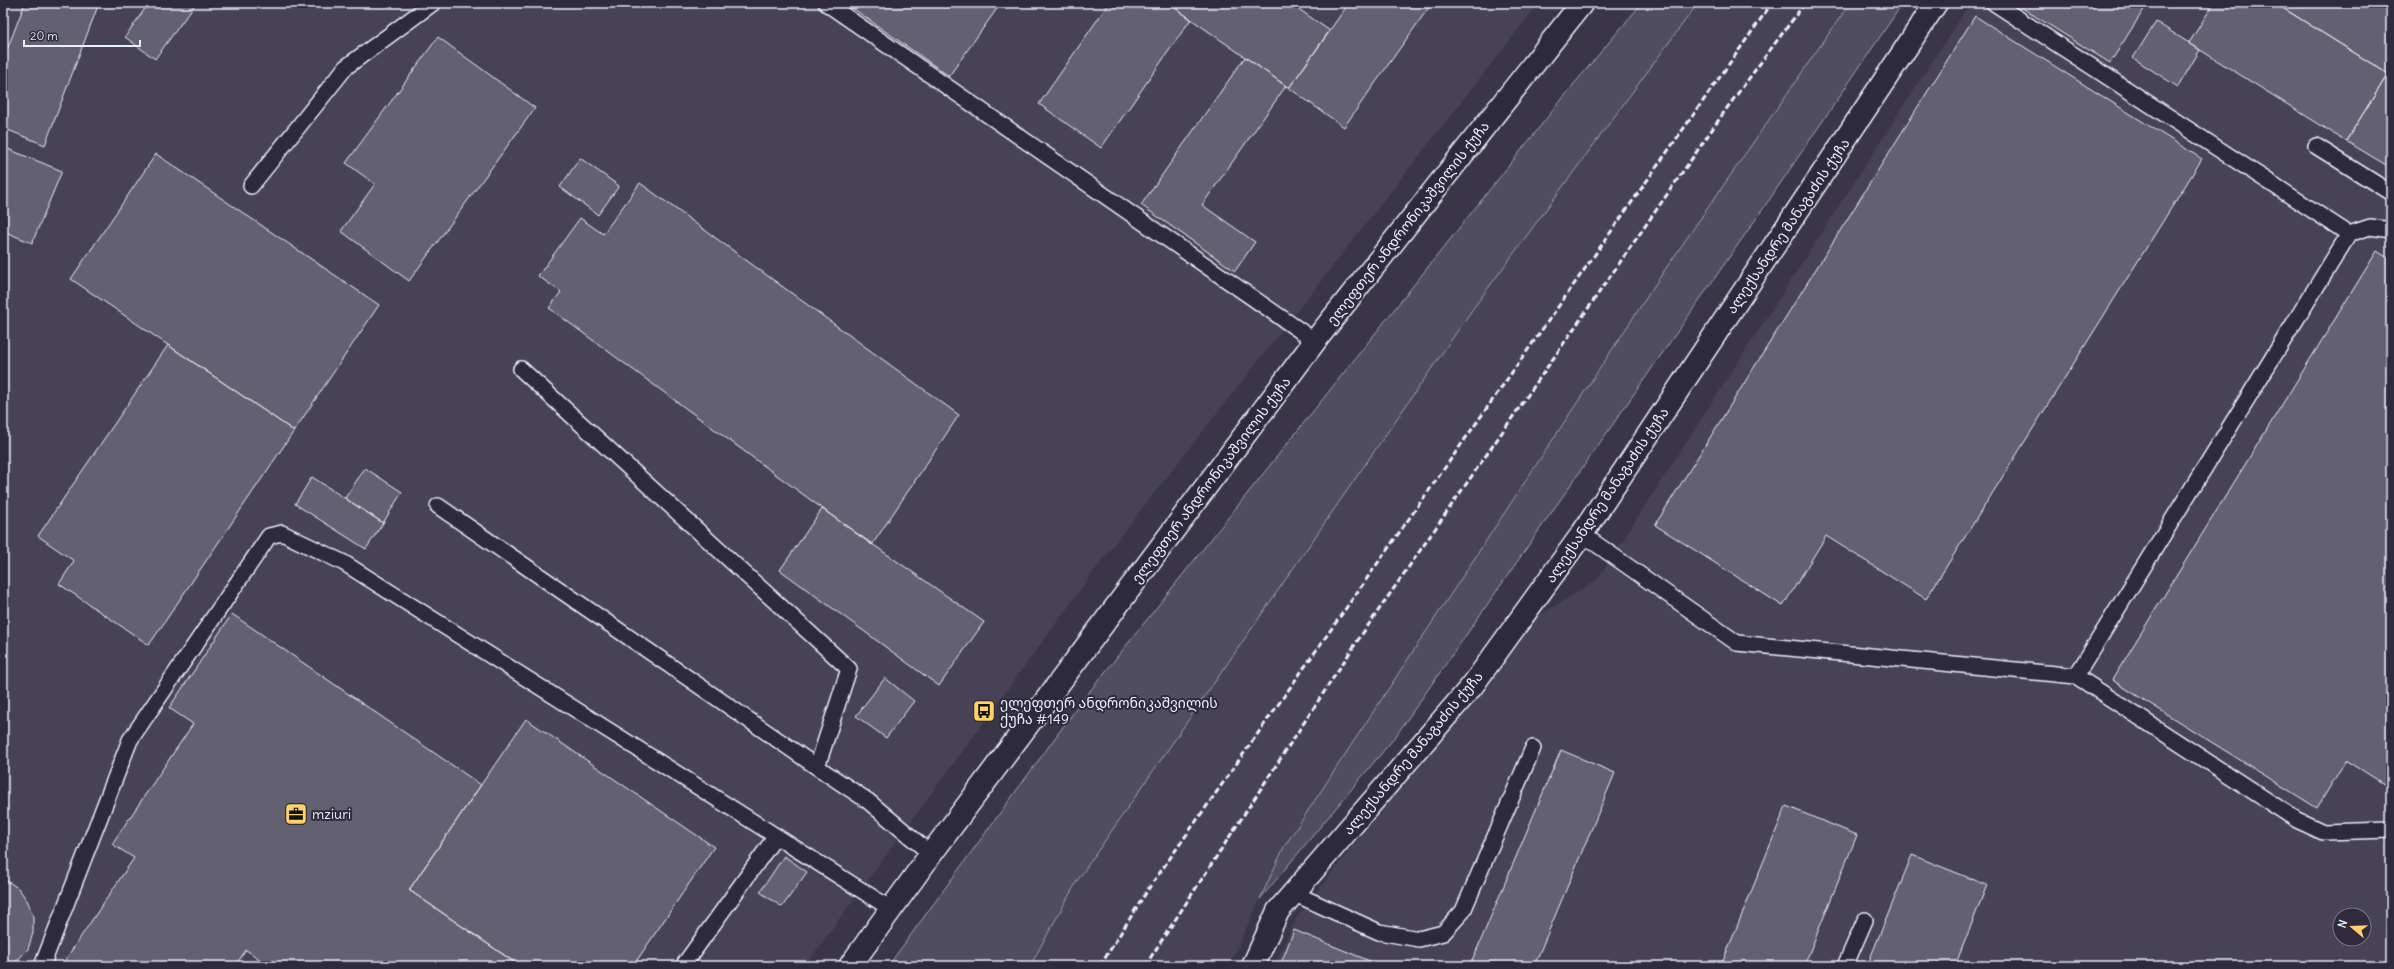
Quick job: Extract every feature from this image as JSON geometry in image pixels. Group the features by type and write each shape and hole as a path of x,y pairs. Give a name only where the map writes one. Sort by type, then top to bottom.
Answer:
{"main road":[{"name":"ალექსანდრე მანაგაძის ქუჩა","path":"1252,966 1278,911 1472,686 1582,534 1936,3"},
{"name":"ელეფთერ ანდრონიკაშვილის ქუჩა","path":"850,966 931,854 1315,340 1580,4"}],"lane":[{"path":"251,186 346,67 433,3"},
{"path":"826,3 1315,340"},
{"path":"1994,3 2349,234"},
{"path":"2316,146 2391,193"},
{"path":"2076,676 2349,234 2370,227 2391,230"},
{"path":"521,369 849,669 817,767"},
{"path":"438,506 868,802 931,854"},
{"path":"42,966 130,740 269,536 282,533 344,563 891,909"},
{"path":"1582,534 1737,643 2076,676 2297,820 2323,832 2391,830"},
{"path":"1294,893 1379,932 1419,940 1443,934 1463,911 1533,748"},
{"path":"683,966 776,836"},
{"path":"1845,966 1865,920"}],"shaded area":[{"path":"3,3 1539,3 1112,547 805,966 3,966"},
{"path":"1642,3 1698,3 1472,310 1077,881 1030,966 888,966 1082,701 1574,84"},
{"path":"1698,3 1850,3 1664,271 1284,847 1229,966 1030,966 1077,881 1472,310"},
{"path":"1850,3 1903,3 1767,203 1395,737 1260,899 1284,847 1664,271"},
{"path":"1970,3 2391,3 2391,966 1274,966 1296,918 1530,621 1597,580"}],"building":[{"path":"25,3 99,3 45,145 3,128 3,60"},
{"path":"149,3 196,3 155,59 125,37"},
{"path":"845,3 1001,3 949,76"},
{"path":"1109,3 1168,3 1191,19 1101,148 1039,104"},
{"path":"1168,3 1294,3 1293,5 1330,31 1289,88"},
{"path":"1349,3 1432,3 1344,127 1289,88"},
{"path":"2014,3 2148,3 2110,63"},
{"path":"2214,3 2275,3 2388,74 2346,141 2189,43"},
{"path":"2275,3 2391,3 2391,75 2388,74"},
{"path":"1975,16 2202,159 1926,599 1826,536 1783,606 1655,525"},
{"path":"2156,22 2200,50 2178,87 2133,58"},
{"path":"438,37 535,108 409,281 341,231 375,184 346,163"},
{"path":"1245,57 1286,86 1202,205 1255,242 1235,271 1141,205"},
{"path":"2388,74 2391,75 2391,168 2346,141"},
{"path":"3,147 62,171 32,243 3,231"},
{"path":"156,154 379,305 294,431 71,279"},
{"path":"580,158 619,186 598,215 560,187"},
{"path":"640,183 959,415 872,545 549,308 561,292 538,276 580,218 603,234"},
{"path":"2377,251 2391,260 2391,779 2387,786 2346,760 2317,808 2112,680"},
{"path":"168,345 294,431 149,645 59,584 74,561 38,536"},
{"path":"365,468 402,492 383,523 345,498"},
{"path":"312,477 383,523 366,549 295,504"},
{"path":"822,509 984,622 939,686 780,570"},
{"name":"mziuri","path":"232,614 481,785 409,890 520,966 270,966 246,950 235,966 61,966 134,858 112,844 193,724 169,708"},
{"path":"885,678 914,701 886,738 856,716"},
{"path":"526,719 714,847 633,966 520,966 409,890"},
{"path":"1561,750 1615,773 1534,966 1470,966"},
{"path":"1786,806 1857,835 1804,966 1721,966"},
{"path":"1912,855 1987,885 1955,966 1867,966"},
{"path":"784,856 807,872 782,907 760,892"},
{"path":"3,878 19,889 28,902 33,917 33,933 28,949 12,966 3,966"},
{"path":"1294,930 1382,966 1280,966"}],"railway":[{"path":"1100,966 1149,888 1772,3"},
{"path":"1145,966 1358,640 1727,108 1805,3"}],"place":[{"name":"ელეფთერ ანდრონიკაშვილის ქუჩა #149","path":"984,711"},
{"name":"mziuri","path":"296,814"}]}
